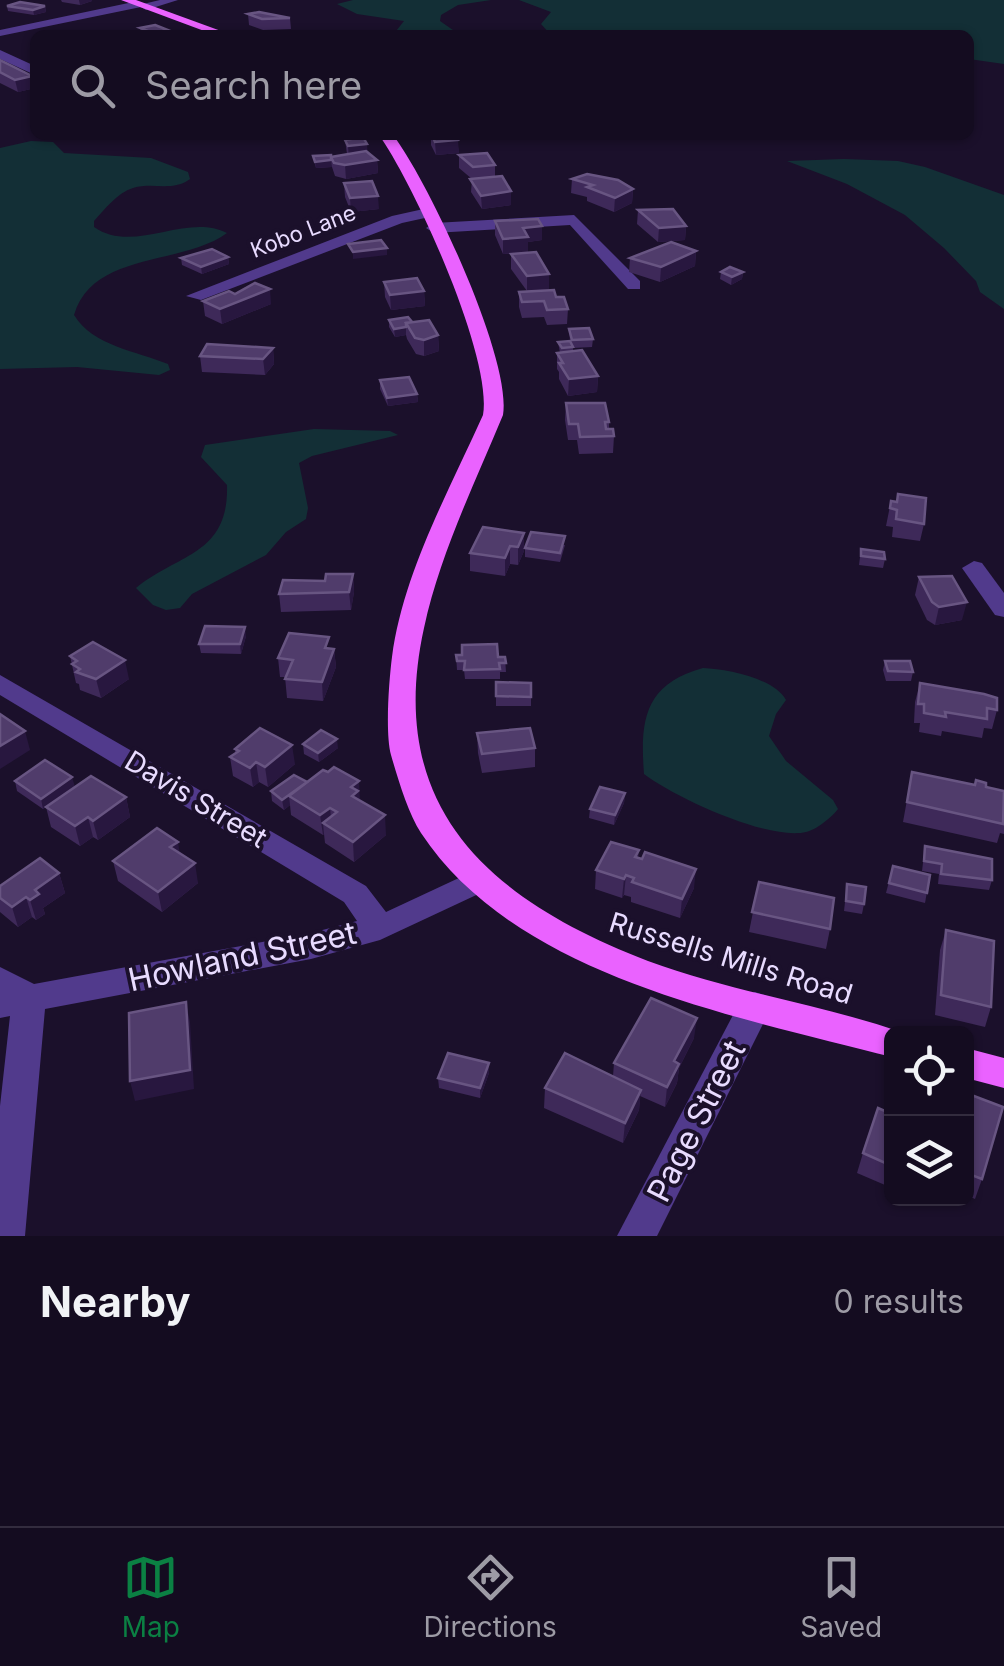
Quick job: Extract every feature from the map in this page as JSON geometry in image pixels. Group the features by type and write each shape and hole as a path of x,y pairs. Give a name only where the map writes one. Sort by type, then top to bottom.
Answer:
{"main road":[{"path":"137,4 212,30"},
{"name":"Russells Mills Road","path":"390,140 405,159 431,221 486,359 496,404 414,617 405,658 400,720 406,760 419,800 440,840 476,882 523,917 584,948 659,978 884,1040"},
{"path":"974,1065 1004,1073"}],"street":[{"path":"0,33 173,0"},
{"path":"0,19 36,26"},
{"path":"0,54 30,69"},
{"name":"Kobo Lane","path":"196,296 398,218 574,220 634,286"},
{"path":"974,568 1004,610"},
{"name":"Davis Street","path":"0,682 355,894 372,912 380,928"},
{"name":"Howland Street","path":"10,994 311,946 380,928 476,882"},
{"path":"4,1236 10,994"},
{"name":"Page Street","path":"637,1236 755,1006"}],"green space":[{"path":"353,0 491,0 458,5 441,15 440,21 453,30 397,30 404,21 357,14 337,4"},
{"path":"519,0 1004,0 1004,64 974,60 974,30 546,30 541,24 551,12"},
{"path":"31,141 53,142 64,153 151,158 188,172 190,179 183,183 127,190 94,221 94,227 126,237 195,227 227,233 100,280 84,294 74,315 104,341 168,364 170,370 159,375 77,367 0,369 0,148"},
{"path":"787,161 898,161 925,167 1004,195 1004,309 980,292 976,281 944,248 905,215 847,184"},
{"path":"314,429 390,431 398,435 312,456 299,463 308,508 306,519 286,532 266,555 192,594 180,608 166,610 153,605 136,588 198,550 220,526 227,485 201,457 205,445"},
{"path":"703,668 749,676 780,692 786,700 776,714 769,736 786,761 833,800 838,809 828,819 806,832 769,830 698,805 644,774 643,737 650,707 668,684"}],"building":[{"path":"20,2 45,6 33,10 7,6"},
{"path":"259,12 290,18 262,19 248,14"},
{"path":"155,25 168,30 145,30 140,28"},
{"path":"0,60 30,76 15,80 0,72"},
{"path":"345,140 365,140 367,144 348,146"},
{"path":"366,151 377,160 345,165 334,163 331,157"},
{"path":"487,153 495,165 473,167 459,155"},
{"path":"331,155 331,160 315,162 313,156"},
{"path":"587,174 618,180 633,189 615,198 572,179"},
{"path":"502,176 511,191 481,196 470,179"},
{"path":"372,181 378,196 350,198 344,183"},
{"path":"673,209 686,226 659,228 638,210"},
{"path":"538,219 542,226 523,228 528,237 503,239 495,221"},
{"path":"381,240 387,248 353,252 348,244"},
{"path":"671,242 696,251 661,267 630,258"},
{"path":"212,249 228,257 201,267 181,258"},
{"path":"536,252 549,274 527,276 511,254"},
{"path":"730,267 743,272 732,277 721,272"},
{"path":"417,278 424,291 390,295 384,282"},
{"path":"255,283 270,289 220,309 203,301 229,291 235,294"},
{"path":"554,290 556,297 564,297 568,309 547,310 544,301 522,302 519,292"},
{"path":"408,317 413,323 394,329 389,320"},
{"path":"429,320 438,335 424,340 415,338 406,323"},
{"path":"589,328 593,339 572,340 569,329"},
{"path":"570,341 573,347 562,348 558,342"},
{"path":"207,344 273,348 263,359 200,356"},
{"path":"582,350 598,376 569,379 557,353"},
{"path":"409,377 417,394 387,398 380,380"},
{"path":"566,403 605,403 609,422 605,422 606,429 613,429 614,436 580,437 578,424 569,424"},
{"path":"898,494 926,498 924,524 896,519 897,510 890,508 891,501 897,502"},
{"path":"483,527 524,533 518,547 510,546 505,558 470,553"},
{"path":"531,532 565,536 560,553 525,548"},
{"path":"861,549 884,552 885,559 861,556"},
{"path":"326,574 353,574 349,592 279,594 283,580 325,581"},
{"path":"952,576 967,602 939,607 932,602 919,577"},
{"path":"205,626 245,627 240,644 199,644"},
{"path":"289,633 329,637 325,648 334,649 322,682 285,679 293,660 278,658"},
{"path":"93,642 125,660 96,679 76,672 80,669 72,664 77,661 70,656"},
{"path":"497,644 498,657 505,657 506,663 499,663 500,669 464,670 465,661 457,661 462,645"},
{"path":"885,661 910,661 913,672 888,671"},
{"path":"496,682 531,683 531,697 496,696"},
{"path":"920,683 997,698 997,710 987,708 987,719 924,713 924,704 918,704"},
{"path":"0,714 25,731 0,746"},
{"path":"260,728 292,745 265,767 256,762 250,768 230,757 239,751 235,749"},
{"path":"530,728 535,748 482,754 477,733"},
{"path":"321,730 337,739 318,753 303,744"},
{"path":"45,760 72,777 41,799 15,781"},
{"path":"334,767 359,781 351,787 358,791 352,796 385,815 353,842 323,823 337,812 330,808 320,815 289,796 323,770 328,772"},
{"path":"912,772 975,785 976,780 1004,791 1003,824 907,802"},
{"path":"294,775 307,782 282,800 271,791"},
{"path":"91,776 126,797 93,821 88,817 75,826 46,807"},
{"path":"600,787 625,793 615,815 590,809"},
{"path":"157,828 178,842 170,847 195,863 158,892 113,861"},
{"path":"611,842 639,850 635,857 642,859 645,852 696,869 682,899 632,882 634,878 626,875 624,879 596,870"},
{"path":"925,846 992,859 992,880 941,874 942,864 924,861"},
{"path":"40,858 59,873 35,890 39,894 12,907 0,898 0,886"},
{"path":"893,866 930,875 927,893 889,883"},
{"path":"759,882 834,898 830,929 752,912"},
{"path":"847,884 866,887 864,904 846,901"},
{"path":"946,930 994,941 991,1007 941,995"},
{"path":"651,998 697,1018 674,1061 679,1064 667,1087 614,1063"},
{"path":"186,1002 190,1070 130,1081 129,1013"},
{"path":"448,1053 489,1063 480,1088 438,1078"},
{"path":"565,1053 641,1090 625,1123 545,1088"},
{"path":"974,1096 1003,1107 982,1179 974,1176"},
{"path":"878,1108 884,1111 884,1162 863,1153"}]}
